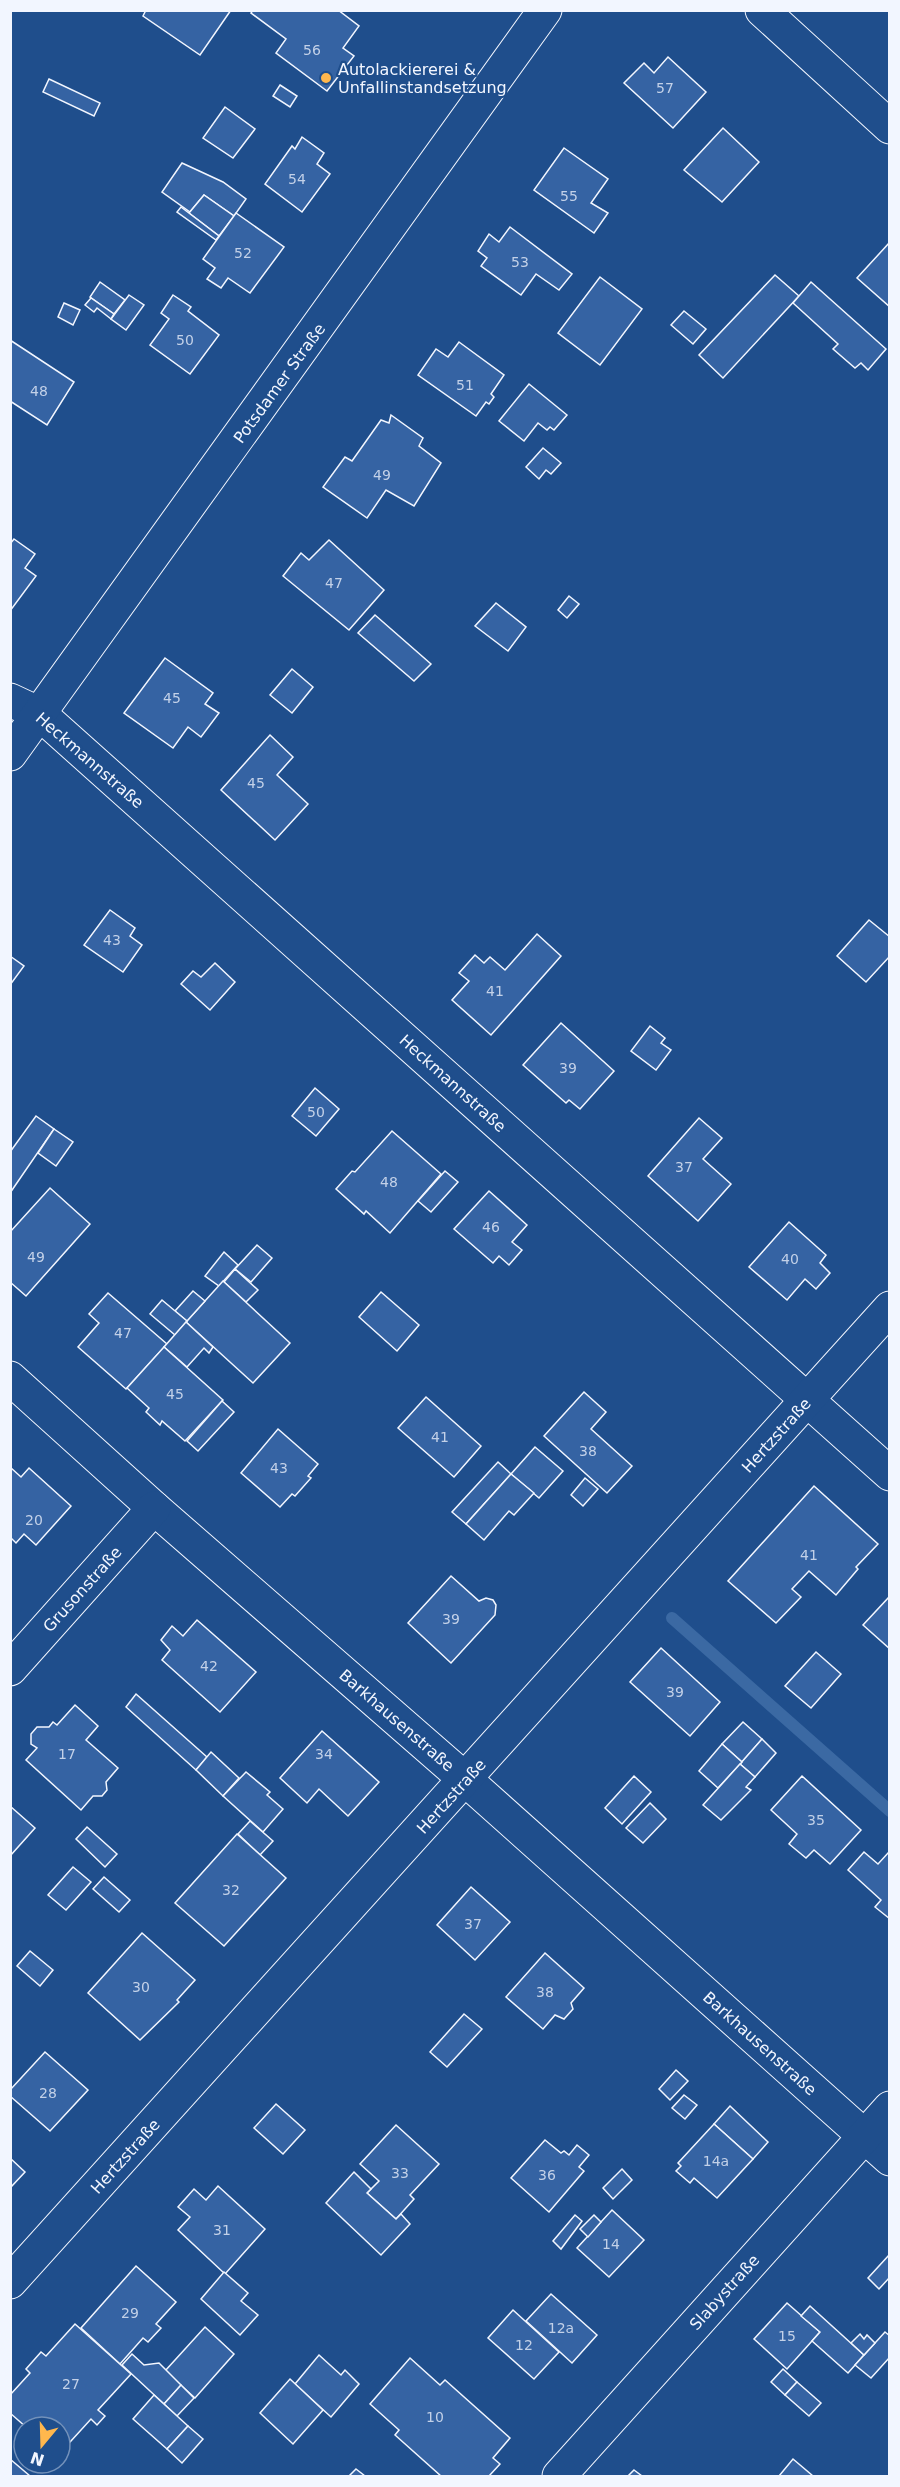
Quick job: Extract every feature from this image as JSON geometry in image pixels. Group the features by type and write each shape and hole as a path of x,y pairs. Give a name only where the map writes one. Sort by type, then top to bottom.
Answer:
{"street":[{"name":"Potsdamer Straße","path":"10,754 545,10"},
{"path":"762,10 890,127"},
{"name":"Heckmannstraße","path":"10,700 40,714 890,1474"},
{"name":"Hertzstraße","path":"10,2282 466,1780 890,1308"},
{"name":"Barkhausenstraße","path":"10,1378 154,1508 466,1780 890,2159"},
{"name":"Grusonstraße","path":"10,1669 154,1508"},
{"name":"Slabystraße","path":"559,2476 890,2108"}],"building":[{"path":"146,10 231,10 200,55 143,16"},
{"path":"253,10 338,10 359,26 343,48 354,56 327,91 276,53 286,39 251,13"},
{"path":"668,57 706,92 673,128 624,83 644,63 654,73"},
{"path":"49,79 100,103 94,116 43,92"},
{"path":"280,85 297,96 290,107 273,96"},
{"path":"225,107 255,129 233,158 203,138"},
{"path":"723,128 759,162 722,202 684,170"},
{"path":"302,137 324,153 317,164 330,174 302,212 265,184 292,146 295,149"},
{"path":"564,148 608,179 591,203 608,213 594,233 534,190"},
{"path":"182,163 223,182 246,199 234,216 204,195 190,212 162,192"},
{"path":"204,195 234,216 219,236 189,213"},
{"path":"181,207 219,236 216,240 177,212"},
{"path":"236,213 284,247 250,293 228,278 221,288 207,279 215,268 203,259"},
{"path":"510,227 572,274 559,290 536,274 521,295 481,266 487,258 478,251 489,234 499,242"},
{"path":"890,242 890,307 857,278"},
{"path":"775,275 799,296 723,378 699,355"},
{"path":"600,277 642,309 600,365 558,333"},
{"path":"100,282 125,300 114,314 90,297"},
{"path":"811,282 886,349 868,370 861,363 855,368 833,349 838,344 793,303"},
{"path":"129,295 144,305 126,330 111,319"},
{"path":"173,295 191,307 188,311 219,335 190,374 150,345 169,319 161,313"},
{"path":"91,298 114,314 111,319 97,308 94,312 85,305"},
{"path":"64,303 80,310 73,325 58,317"},
{"path":"684,311 706,329 693,344 671,325"},
{"path":"10,340 74,382 47,425 10,401"},
{"path":"459,342 504,375 491,394 494,397 489,404 486,402 476,416 418,375 436,349 448,357"},
{"path":"529,384 567,415 554,430 550,427 547,430 538,423 524,441 499,421"},
{"path":"391,415 423,438 419,446 441,463 414,506 386,490 367,518 323,487 345,457 352,461 381,420 389,423"},
{"path":"543,448 561,463 551,474 546,470 539,479 526,467"},
{"path":"14,539 35,554 25,568 36,576 10,611 10,544"},
{"path":"329,540 384,590 349,630 283,576 301,553 309,560"},
{"path":"569,596 579,604 567,618 558,610"},
{"path":"496,603 526,627 508,651 475,626"},
{"path":"375,615 431,664 414,681 358,633"},
{"path":"165,658 213,693 205,704 219,713 201,737 188,727 173,748 124,713"},
{"path":"292,669 313,687 292,713 270,695"},
{"path":"270,735 293,757 277,775 308,804 275,840 221,790"},
{"path":"110,910 135,928 130,936 142,945 123,972 84,945"},
{"path":"869,920 890,937 890,956 866,982 837,956"},
{"path":"537,934 561,956 491,1035 452,1000 469,981 459,973 475,955 484,963 490,957 505,970"},
{"path":"10,956 24,966 10,985"},
{"path":"215,963 235,982 210,1010 181,984 193,971 201,977"},
{"path":"561,1023 614,1071 580,1109 569,1100 566,1103 523,1065"},
{"path":"650,1026 665,1038 661,1043 671,1050 656,1070 631,1051"},
{"path":"315,1088 339,1109 316,1136 292,1116"},
{"path":"36,1116 54,1129 10,1193 10,1152"},
{"path":"699,1118 722,1138 703,1159 731,1184 698,1221 648,1176"},
{"path":"54,1129 73,1142 56,1166 38,1153"},
{"path":"392,1131 441,1174 390,1233 366,1211 364,1214 336,1189 352,1171 355,1172"},
{"path":"445,1171 458,1182 431,1212 418,1201"},
{"path":"50,1188 90,1224 26,1296 10,1282 10,1232"},
{"path":"489,1191 527,1225 512,1242 522,1250 509,1265 499,1256 493,1263 454,1229"},
{"path":"789,1222 826,1255 820,1263 830,1273 816,1289 805,1279 787,1300 749,1267"},
{"path":"257,1245 272,1258 251,1282 235,1269"},
{"path":"224,1252 238,1265 219,1286 205,1276"},
{"path":"235,1269 258,1290 246,1302 224,1282"},
{"path":"223,1281 290,1343 253,1383 186,1322"},
{"path":"193,1291 205,1301 187,1321 175,1311"},
{"path":"381,1292 419,1325 397,1351 359,1317"},
{"path":"108,1293 167,1344 126,1389 78,1347 99,1323 89,1314"},
{"path":"162,1300 187,1321 175,1335 150,1314"},
{"path":"186,1322 213,1347 209,1353 204,1348 187,1367 164,1347"},
{"path":"164,1347 223,1400 185,1441 162,1421 160,1425 146,1412 149,1408 127,1388"},
{"path":"584,1392 606,1412 591,1429 632,1466 607,1493 544,1436"},
{"path":"426,1397 481,1446 454,1477 398,1428"},
{"path":"222,1401 234,1412 198,1451 187,1441"},
{"path":"278,1429 318,1464 308,1476 311,1478 295,1496 292,1494 280,1507 241,1473"},
{"path":"535,1447 563,1471 539,1498 511,1474"},
{"path":"498,1462 511,1474 466,1524 452,1512"},
{"path":"10,1467 21,1477 29,1468 71,1506 36,1545 24,1534 16,1543 10,1537"},
{"path":"511,1474 534,1493 514,1515 509,1511 484,1540 466,1524"},
{"path":"585,1478 598,1489 583,1506 571,1495"},
{"path":"814,1486 878,1544 856,1567 858,1569 836,1595 809,1571 792,1589 801,1597 776,1623 728,1581"},
{"path":"451,1576 479,1601 486,1598 493,1600 496,1605 495,1615 451,1663 408,1623"},
{"path":"890,1596 890,1649 863,1625"},
{"path":"197,1620 256,1672 220,1712 162,1660 170,1650 161,1640 172,1626 183,1636"},
{"path":"661,1648 720,1702 690,1736 630,1682"},
{"path":"816,1652 841,1674 811,1708 785,1686"},
{"path":"136,1694 207,1757 196,1770 126,1707"},
{"path":"75,1705 98,1726 86,1740 118,1768 106,1782 107,1790 102,1796 93,1796 81,1810 26,1760 37,1748 31,1744 31,1734 37,1727 49,1727 53,1722 57,1725"},
{"path":"743,1722 762,1739 742,1762 722,1744"},
{"path":"322,1731 379,1782 348,1816 319,1789 307,1803 280,1778"},
{"path":"762,1739 776,1753 755,1777 740,1764"},
{"path":"722,1744 742,1762 718,1788 699,1771"},
{"path":"211,1752 239,1778 223,1796 196,1770"},
{"path":"740,1764 755,1777 746,1787 751,1790 721,1820 703,1805"},
{"path":"246,1772 270,1792 267,1795 283,1809 263,1832 223,1796"},
{"path":"634,1776 651,1792 622,1824 605,1808"},
{"path":"802,1776 861,1830 830,1864 814,1850 806,1858 789,1844 797,1834 771,1810"},
{"path":"650,1803 666,1819 643,1843 626,1828"},
{"path":"10,1806 35,1828 10,1856"},
{"path":"250,1821 273,1841 260,1855 238,1834"},
{"path":"87,1827 117,1854 105,1867 76,1839"},
{"path":"237,1834 286,1878 224,1946 175,1903"},
{"path":"864,1852 878,1864 888,1853 890,1855 890,1919 875,1907 881,1900 848,1870"},
{"path":"73,1867 91,1882 66,1910 48,1895"},
{"path":"104,1877 130,1900 119,1912 93,1889"},
{"path":"471,1887 510,1922 475,1960 437,1925"},
{"path":"142,1933 195,1980 177,2000 179,2002 140,2040 88,1993"},
{"path":"30,1951 53,1970 40,1986 17,1966"},
{"path":"545,1953 584,1988 571,2003 573,2009 564,2019 555,2015 543,2029 506,1997"},
{"path":"464,2014 482,2029 447,2067 430,2052"},
{"path":"45,2052 88,2090 50,2131 10,2096 10,2090"},
{"path":"676,2070 688,2081 670,2100 659,2089"},
{"path":"684,2095 697,2105 685,2119 672,2108"},
{"path":"276,2104 305,2130 283,2154 254,2128"},
{"path":"730,2106 768,2142 753,2159 714,2124"},
{"path":"714,2124 753,2159 717,2198 694,2178 690,2183 676,2171 681,2166 678,2163"},
{"path":"396,2125 439,2164 410,2195 414,2199 396,2219 367,2193 379,2181 360,2164"},
{"path":"545,2140 561,2153 564,2151 569,2155 577,2145 589,2155 579,2167 584,2171 549,2212 511,2178"},
{"path":"10,2158 25,2172 10,2188"},
{"path":"622,2169 632,2180 613,2199 603,2188"},
{"path":"354,2172 371,2189 367,2193 396,2219 401,2214 410,2224 381,2255 326,2203"},
{"path":"218,2186 265,2229 225,2274 178,2230 190,2217 178,2207 194,2189 206,2200"},
{"path":"612,2210 644,2240 609,2277 577,2248"},
{"path":"575,2215 582,2221 561,2249 553,2241"},
{"path":"594,2215 601,2222 588,2237 580,2229"},
{"path":"890,2254 890,2277 879,2289 868,2278"},
{"path":"136,2266 176,2302 156,2324 161,2328 148,2342 143,2338 120,2364 81,2328"},
{"path":"224,2272 248,2293 241,2301 258,2315 240,2335 201,2299"},
{"path":"551,2294 597,2335 572,2363 526,2321"},
{"path":"787,2303 820,2332 787,2369 754,2339"},
{"path":"810,2306 864,2355 848,2373 812,2341 820,2332 801,2316"},
{"path":"513,2310 559,2352 534,2379 488,2338"},
{"path":"75,2324 131,2374 98,2410 105,2416 97,2425 91,2419 72,2440 72,2415 12,2415 10,2413 10,2395 30,2373 26,2369 41,2352 46,2356"},
{"path":"205,2327 234,2354 195,2398 165,2371"},
{"path":"885,2332 890,2336 890,2357 871,2378 855,2365"},
{"path":"860,2334 864,2339 867,2335 875,2343 864,2355 851,2343"},
{"path":"132,2354 144,2365 159,2363 181,2385 164,2404 122,2365"},
{"path":"319,2355 341,2375 345,2370 359,2384 331,2417 295,2384"},
{"path":"410,2358 440,2385 445,2380 510,2438 493,2458 500,2464 489,2476 441,2476 395,2435 399,2430 370,2404"},
{"path":"783,2369 797,2382 785,2395 771,2382"},
{"path":"290,2379 323,2410 293,2444 260,2413"},
{"path":"797,2382 821,2403 809,2416 785,2395"},
{"path":"181,2385 194,2398 177,2416 164,2404"},
{"path":"154,2395 188,2426 167,2449 133,2419"},
{"path":"188,2426 203,2439 182,2463 167,2449"},
{"path":"10,2459 12,2475 30,2476 10,2476"},
{"path":"793,2459 813,2476 779,2476"},
{"path":"356,2469 365,2476 349,2476"},
{"path":"634,2470 642,2476 628,2476"}],"waterway":[{"path":"672,1618 890,1811"}],"place":[{"name":"Autolackiererei & Unfallinstandsetzung","path":"326,78"}]}
